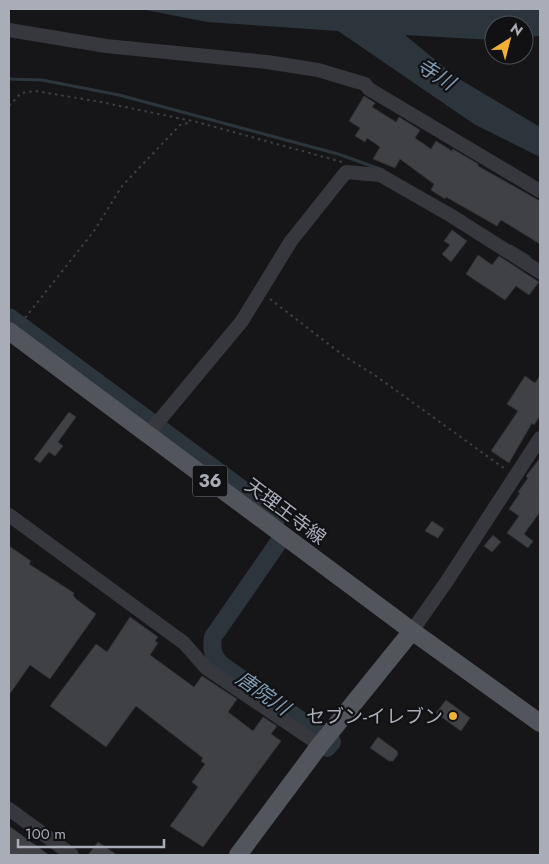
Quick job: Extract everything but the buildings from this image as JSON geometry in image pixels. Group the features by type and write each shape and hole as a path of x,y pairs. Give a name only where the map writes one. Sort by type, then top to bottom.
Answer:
{"main road":[{"name":"天理王寺線","path":"10,336 148,434 412,631 540,723"},
{"path":"238,855 320,745 412,631"}],"street":[{"path":"9,30 106,46 318,70 365,84 370,89 540,191"},
{"path":"148,434 242,321 291,242 346,172 380,175 450,215 540,272"},
{"path":"412,631 447,581 540,438"},
{"path":"9,515 184,643 206,668 320,745"},
{"path":"9,809 72,855"}],"path":[{"path":"9,106 21,93 35,91 101,102 190,122 343,162"},
{"path":"10,336 89,237 122,186 180,125 190,122"},
{"path":"259,293 484,455 540,492"}],"water":[{"name":"寺川","path":"141,9 540,9 540,36 534,36 534,15 484,15 484,39 405,35 456,77 540,127 540,157 474,124 338,31 207,22"}],"waterway":[{"path":"9,79 42,80 119,95 338,154 383,170"},
{"path":"511,246 529,257"},
{"name":"唐院川","path":"9,317 269,509 277,518"},
{"name":"唐院川","path":"278,543 213,637 212,646 217,660 223,666 332,742 327,748"}],"place":[{"name":"セブン-イレブン","path":"453,716"}]}
